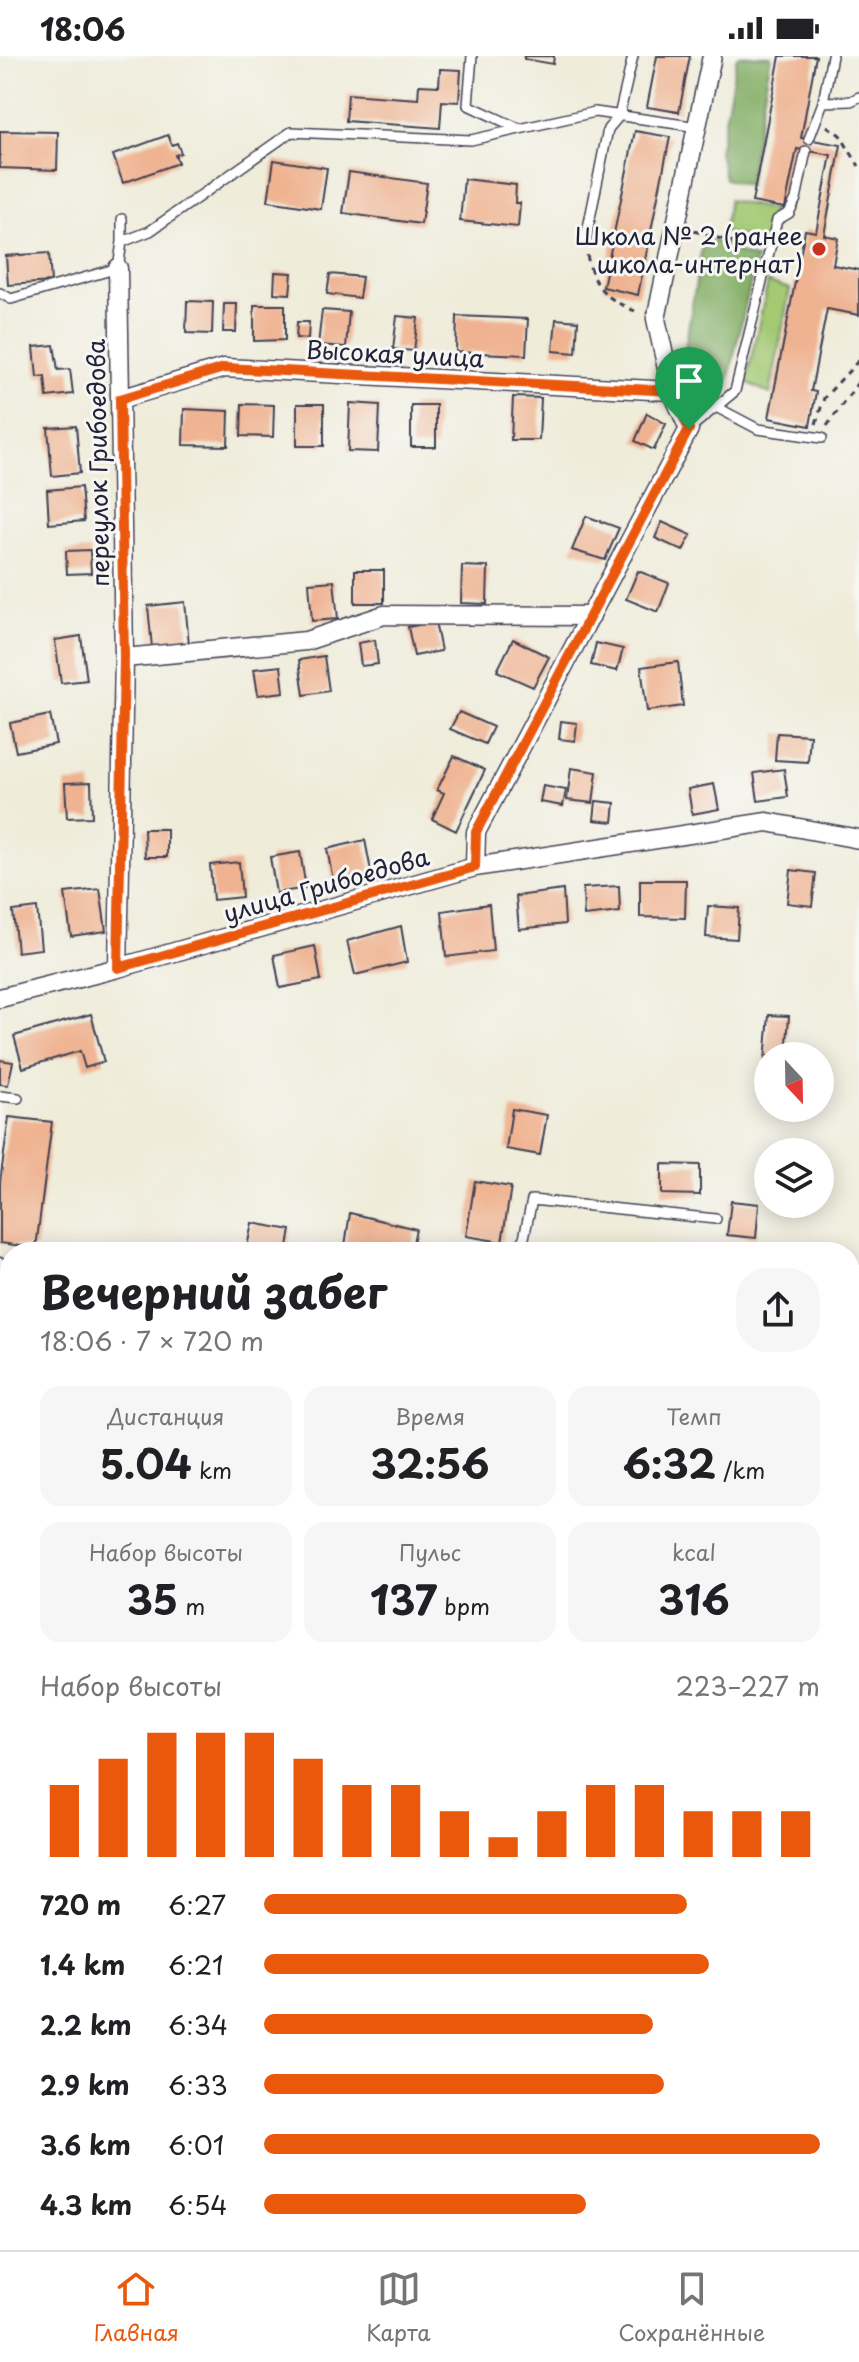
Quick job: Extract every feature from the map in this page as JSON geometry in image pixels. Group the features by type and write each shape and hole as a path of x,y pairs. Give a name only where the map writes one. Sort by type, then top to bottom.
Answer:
{"street":[{"path":"475,867 476,832 689,429 672,391 656,319 712,56"},
{"name":"переулок Грибоедова","path":"118,268 124,658 118,968"},
{"name":"Высокая улица","path":"120,399 224,368 672,391"},
{"path":"124,658 306,641 384,615 591,616"},
{"name":"улица Грибоедова","path":"0,998 118,968 475,867 767,822 859,839"}],"lane":[{"path":"472,56 468,105 520,129"},
{"path":"585,243 608,129 619,116 633,56"},
{"path":"809,139 823,102 832,56"},
{"path":"823,102 851,101 859,97"},
{"path":"122,242 150,231 291,132 471,140 595,112 698,127"},
{"path":"689,429 735,391 767,252 777,220 789,213 796,199 806,151"},
{"path":"0,293 11,299 118,268 122,219"},
{"path":"716,407 758,429 822,435"},
{"path":"0,1096 18,1098"},
{"path":"523,1242 532,1200 716,1219"}],"path":[{"path":"817,118 840,135 859,166"},
{"path":"696,232 760,250"},
{"path":"585,243 597,287 615,303 656,319"},
{"path":"814,428 824,398 859,360"},
{"path":"822,435 859,381"}],"green space":[{"path":"737,56 771,56 748,185 725,179 719,152"},
{"path":"729,200 773,210 764,242 723,232"},
{"path":"703,240 726,243 739,253 756,259 727,386 711,396 681,371"},
{"path":"768,282 790,289 770,394 746,382"}],"building":[{"path":"524,56 554,56 553,64 524,59"},
{"path":"657,56 690,56 679,112 647,107"},
{"name":"Школа № 2 (ранее школа-интернат)","path":"780,56 816,56 801,138 841,145 824,235 838,238 833,265 859,270 859,315 827,309 811,391 816,392 810,426 769,418 805,230 816,232 831,155 797,149 785,208 752,202"},
{"path":"440,69 461,70 459,102 442,101 440,128 346,121 348,94 418,99 419,85 439,86"},
{"path":"0,131 58,132 57,170 0,168"},
{"path":"635,131 670,137 638,295 603,287"},
{"path":"168,135 172,145 177,143 181,153 175,155 178,163 123,183 113,155"},
{"path":"274,160 327,168 321,209 268,201"},
{"path":"349,172 427,183 421,224 343,213"},
{"path":"464,179 516,185 515,203 520,203 518,227 460,221"},
{"path":"49,253 51,282 8,285 6,256"},
{"path":"275,272 292,273 290,294 274,293"},
{"path":"330,274 362,277 359,298 327,294"},
{"path":"187,301 213,302 212,334 186,333"},
{"path":"224,304 237,304 236,332 223,332"},
{"path":"254,305 285,305 285,340 254,341"},
{"path":"322,310 349,312 346,347 318,345"},
{"path":"397,316 418,318 414,351 393,349"},
{"path":"457,316 528,319 526,355 456,352"},
{"path":"556,319 578,321 576,353 553,351"},
{"path":"297,322 309,322 308,339 296,338"},
{"path":"54,345 58,370 70,369 73,394 47,397 45,376 37,377 34,347"},
{"path":"513,397 541,398 539,440 511,440"},
{"path":"350,403 380,405 378,452 348,451"},
{"path":"242,404 274,405 273,437 241,436"},
{"path":"297,404 324,404 324,446 297,446"},
{"path":"411,405 436,405 436,447 411,447"},
{"path":"184,409 229,411 228,446 183,445"},
{"path":"647,413 666,424 654,450 635,441"},
{"path":"76,426 80,473 52,476 48,428"},
{"path":"81,487 84,521 49,524 47,490"},
{"path":"586,516 619,528 605,560 572,550"},
{"path":"662,522 691,535 683,551 655,538"},
{"path":"90,550 91,573 67,574 66,551"},
{"path":"462,566 488,567 487,604 461,603"},
{"path":"355,570 384,570 384,603 355,603"},
{"path":"638,571 669,583 658,612 626,599"},
{"path":"334,581 338,619 312,621 309,583"},
{"path":"185,602 189,644 152,648 148,606"},
{"path":"435,622 441,651 414,656 408,627"},
{"path":"81,636 87,680 61,683 55,640"},
{"path":"513,639 549,657 533,687 497,671"},
{"path":"375,640 378,664 361,666 358,643"},
{"path":"596,643 623,649 617,671 591,665"},
{"path":"324,656 329,691 304,695 299,660"},
{"path":"678,662 683,706 647,711 641,667"},
{"path":"281,666 284,692 258,695 254,669"},
{"path":"459,712 493,727 485,744 450,729"},
{"path":"50,715 56,744 16,752 10,723"},
{"path":"561,721 577,723 575,741 559,739"},
{"path":"777,733 810,735 808,762 775,760"},
{"path":"454,756 485,770 456,831 432,819 444,793 437,790"},
{"path":"571,768 597,772 593,803 567,800"},
{"path":"784,769 788,797 758,801 754,773"},
{"path":"91,782 92,817 67,818 65,783"},
{"path":"714,784 719,809 692,814 688,789"},
{"path":"543,786 566,790 563,806 540,802"},
{"path":"596,801 615,803 613,822 594,820"},
{"path":"144,829 167,829 167,857 145,857"},
{"path":"365,840 372,876 334,885 327,849"},
{"path":"300,852 306,888 276,893 270,857"},
{"path":"239,862 242,897 213,900 210,865"},
{"path":"791,870 816,873 812,906 787,903"},
{"path":"640,880 686,880 685,918 640,917"},
{"path":"619,886 620,912 584,916 583,888"},
{"path":"100,889 106,931 71,936 65,893"},
{"path":"563,890 565,924 519,929 516,896"},
{"path":"489,904 493,951 446,957 442,911"},
{"path":"708,906 739,908 737,939 706,937"},
{"path":"37,908 41,949 17,952 13,911"},
{"path":"401,926 407,962 355,975 347,941"},
{"path":"315,946 321,980 280,988 274,955"},
{"path":"91,1014 104,1062 85,1068 80,1051 23,1068 14,1036"},
{"path":"769,1015 789,1016 787,1042 767,1042"},
{"path":"0,1060 13,1062 8,1085 0,1084"},
{"path":"512,1109 547,1115 540,1155 506,1149"},
{"path":"9,1117 52,1122 37,1242 0,1242 0,1182"},
{"path":"662,1164 700,1165 700,1195 662,1194"},
{"path":"475,1181 511,1187 502,1242 466,1236"},
{"path":"731,1201 754,1203 754,1218 758,1218 756,1238 727,1235"},
{"path":"350,1213 416,1229 413,1242 346,1242"},
{"path":"252,1223 291,1230 289,1242 248,1242"}],"place":[{"name":"Школа № 2 (ранее школа-интернат)","path":"819,249"}],"route":[{"path":"224,368 672,391 689,429 476,832 475,867 118,968 124,658 120,399 224,368"}]}
